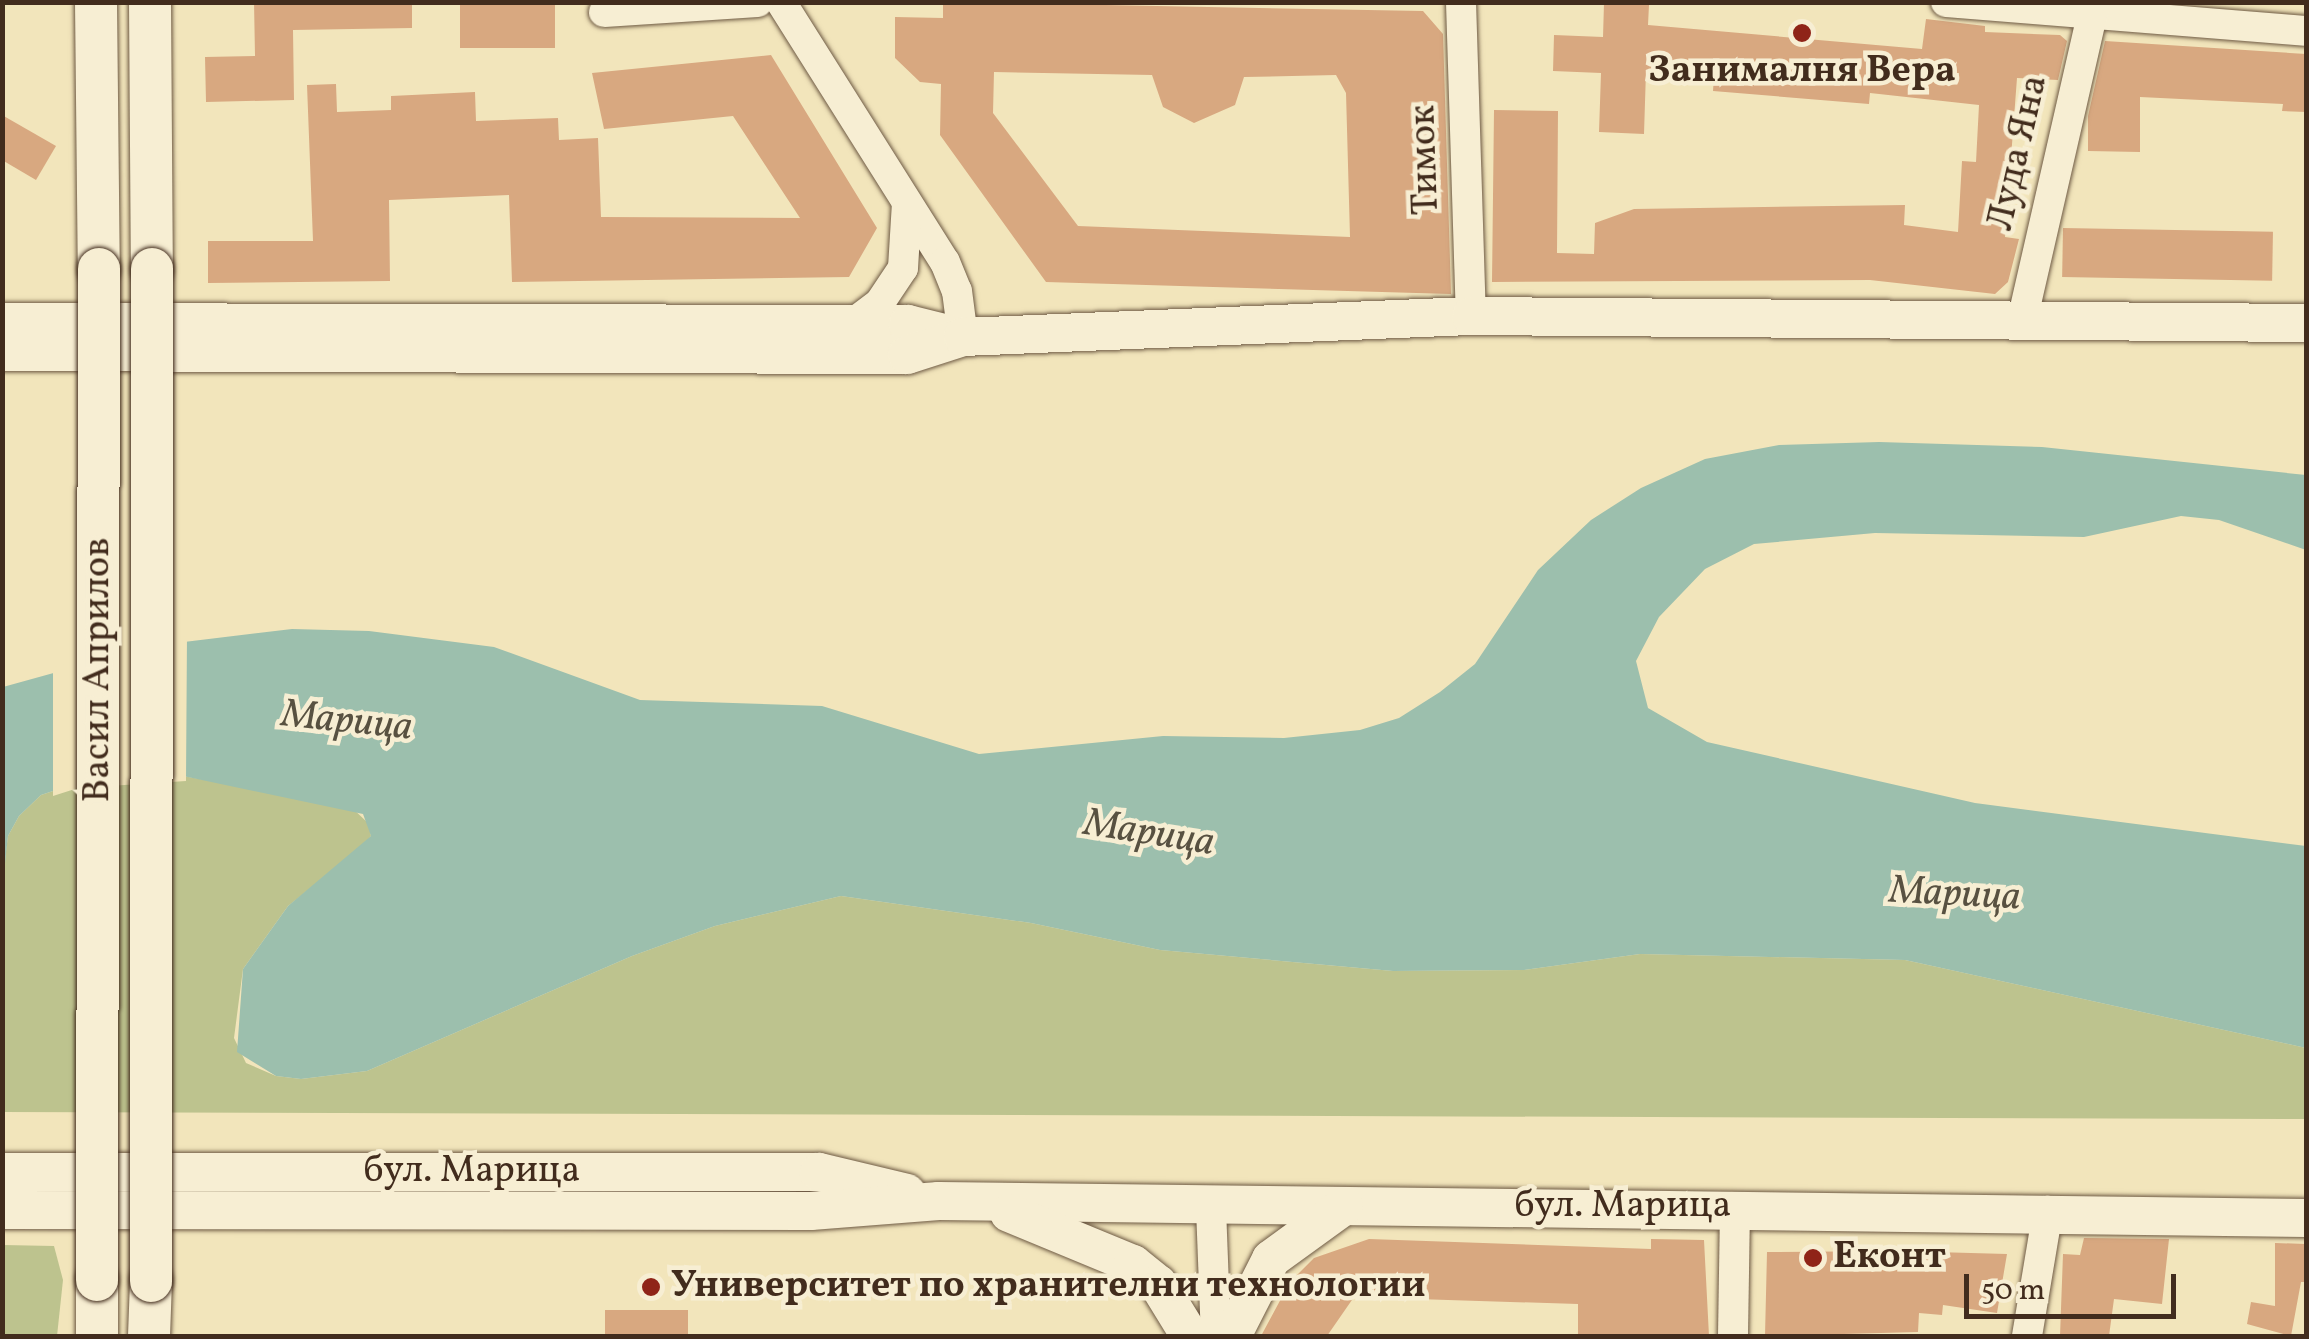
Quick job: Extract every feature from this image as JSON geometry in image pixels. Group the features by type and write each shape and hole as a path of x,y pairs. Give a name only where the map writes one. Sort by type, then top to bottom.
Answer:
{"main road":[{"name":"Васил Априлов","path":"149,1336 150,2"},
{"name":"Васил Априлов","path":"96,4 97,1304"},
{"path":"81,1336 97,1304"}],"street":[{"path":"604,12 758,2"},
{"path":"781,2 951,274 963,338"},
{"name":"Тимок","path":"1461,2 1471,316"},
{"path":"1946,2 2093,10 2306,30"},
{"name":"Луда Яна","path":"2022,320 2093,10"},
{"path":"852,324 888,294 903,268 906,200"},
{"path":"2,352 906,355 963,338 1471,316 2306,323"},
{"path":"2,322 908,324 963,338"},
{"name":"бул. Марица","path":"2,1172 819,1172 939,1201"},
{"name":"бул. Марица","path":"2,1210 811,1212 939,1201 1211,1208 1735,1207 2306,1218"},
{"path":"978,1202 1134,1264 1158,1284 1190,1336"},
{"path":"1232,1336 1272,1259 1344,1206"},
{"path":"1733,1336 1735,1207"},
{"path":"1211,1208 1216,1336"},
{"path":"2026,1336 2048,1211"}],"green space":[{"path":"183,776 350,806 368,823 371,836 362,847 288,906 243,969 234,1038 246,1063 276,1076 301,1079 367,1071 632,956 715,926 841,896 1031,923 1160,950 1393,971 1524,970 1640,954 1905,960 2306,1048 2306,1119 3,1112 2,882 8,836 19,816 41,795 77,783"},
{"path":"3,1245 54,1246 63,1280 57,1336 3,1336"}],"water":[{"name":"Марица","path":"1879,442 2042,447 2306,475 2306,550 2219,520 2181,516 2084,537 1875,533 1754,544 1705,569 1659,617 1636,661 1648,708 1707,742 1975,803 2306,846 2306,1048 1905,960 1640,954 1524,970 1393,971 1160,950 1031,923 841,896 715,926 632,956 367,1071 301,1079 276,1076 237,1052 243,969 288,906 371,836 363,814 183,776 77,783 41,795 19,816 8,836 3,882 3,687 151,646 292,629 369,631 494,647 640,700 822,706 979,754 1163,736 1284,738 1360,730 1399,718 1475,664 1538,570 1591,520 1641,488 1705,459 1779,445"}],"pier":[{"path":"187,636 186,781 78,788 53,796 53,667"}],"building":[{"path":"254,2 412,2 412,28 293,30 294,100 206,102 205,57 255,56"},
{"path":"460,2 555,2 555,48 460,48"},
{"path":"943,2 1423,11 1443,34 1451,294 1046,282 940,135 941,84 920,82 895,58 895,17 943,18","holes":["994,72 1152,75 1163,107 1194,123 1235,105 1244,77 1336,75 1346,93 1350,237 1078,226 993,113"]},
{"path":"1604,3 1649,5 1648,25 1922,49 1926,19 1985,26 1985,32 2060,35 2067,41 2058,80 2017,78 2005,237 2019,239 2008,282 1995,294 1870,280 1492,282 1494,110 1558,111 1557,253 1594,254 1595,223 1634,209 1905,205 1904,225 1958,232 1962,161 1976,162 1979,105 1870,93 1869,104 1713,91 1714,76 1646,71 1644,134 1599,132 1601,73 1553,71 1554,35 1603,37"},
{"path":"2105,41 2306,54 2306,112 2282,111 2283,104 2140,97 2140,152 2088,151 2088,116"},
{"path":"771,55 877,228 849,277 512,282 509,195 389,200 390,281 208,283 208,241 313,241 307,85 336,84 337,112 391,110 391,96 475,92 476,121 558,118 559,140 598,138 601,217 800,218 733,116 604,129 592,73"},
{"path":"2,115 56,146 36,180 2,160"},
{"path":"2063,228 2273,232 2272,281 2062,277"},
{"path":"2084,1238 2169,1239 2162,1304 2114,1299 2109,1336 2060,1336 2063,1254 2080,1255"},
{"path":"1369,1239 1651,1249 1651,1239 1704,1240 1709,1336 1578,1336 1578,1304 1354,1297 1327,1336 1261,1336 1290,1282 1314,1258"},
{"path":"2275,1243 2306,1244 2306,1282 2301,1282 2291,1336 2247,1324 2251,1302 2275,1306"},
{"path":"1767,1252 2007,1254 1997,1313 1943,1305 1942,1315 1919,1313 1918,1332 1765,1336"},
{"path":"605,1310 688,1310 688,1336 605,1336"}],"place":[{"name":"Занималня Вера","path":"1802,33"},
{"name":"Еконт","path":"1813,1258"},
{"name":"Университет по хранителни технологии","path":"651,1287"}]}
